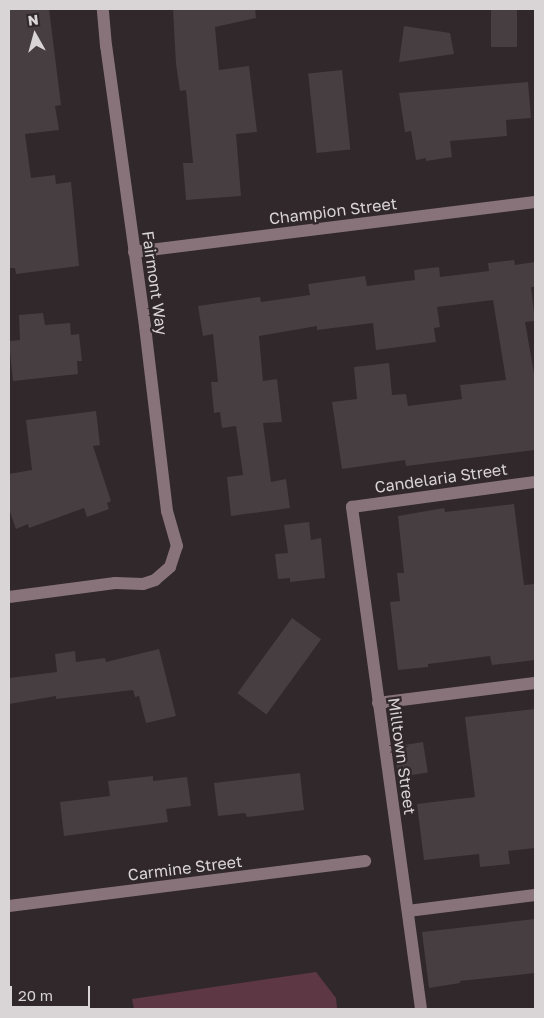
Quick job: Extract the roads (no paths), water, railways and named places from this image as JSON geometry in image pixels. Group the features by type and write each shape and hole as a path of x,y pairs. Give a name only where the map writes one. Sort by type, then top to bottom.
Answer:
{"street":[{"name":"Fairmont Way","path":"9,597 115,583 143,584 155,580 170,567 174,560 177,546 167,511 106,46 103,9"},
{"name":"Champion Street","path":"134,252 535,202"},
{"name":"Candelaria Street","path":"352,506 535,482"},
{"name":"Milltown Street","path":"352,506 421,1009"},
{"path":"378,703 535,683"},
{"name":"Carmine Street","path":"9,906 366,861"},
{"path":"408,911 535,895"}]}
